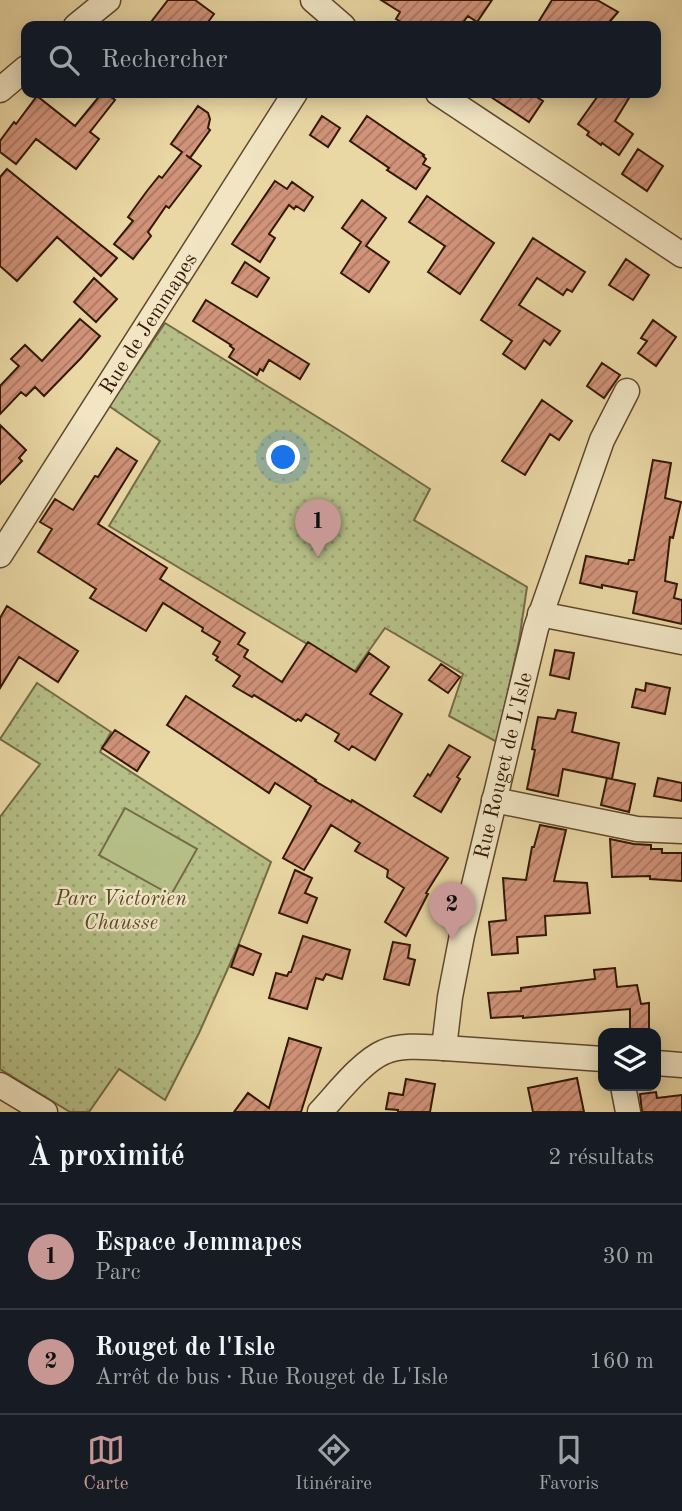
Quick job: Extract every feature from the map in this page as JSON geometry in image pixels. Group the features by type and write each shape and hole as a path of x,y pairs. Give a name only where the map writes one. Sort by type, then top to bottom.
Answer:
{"street":[{"path":"82,21 108,0"},
{"path":"313,0 334,21"},
{"path":"0,90 21,72"},
{"name":"Rue de Jemmapes","path":"0,555 292,98"},
{"path":"446,98 682,255"},
{"name":"Rue Rouget de L'Isle","path":"444,1048 452,985 540,614 602,440 627,391"},
{"path":"540,614 682,642"},
{"path":"494,800 637,829 682,831"},
{"path":"320,1112 364,1065 384,1052 411,1046 598,1059"},
{"path":"661,1063 682,1065"},
{"path":"0,1085 46,1112"},
{"path":"624,1091 628,1112"}],"green space":[{"path":"165,323 430,489 414,520 527,587 519,641 497,742 449,716 463,674 385,628 354,672 109,526 160,441 109,406"},
{"name":"Parc Victorien Chausse","path":"37,683 111,732 100,752 271,862 238,946 165,1100 119,1069 89,1112 70,1112 0,1069 0,817 40,764 0,739"},
{"path":"125,808 197,849 171,895 99,855"}],"building":[{"path":"168,0 195,0 214,14 209,21 152,21"},
{"path":"381,0 492,0 478,21 468,16 464,21 399,21 396,19 400,12"},
{"path":"552,0 597,0 618,12 610,21 539,21"},
{"path":"36,98 40,98 75,126 98,98 115,100 90,132 99,139 76,169 36,139 16,164 0,152 0,141"},
{"path":"493,98 538,98 543,101 529,122"},
{"path":"596,98 629,98 615,121 633,134 619,155 587,135 589,132 578,124"},
{"path":"198,106 208,113 210,130 190,158 201,166 169,208 166,206 148,232 151,236 133,259 114,244 133,221 128,217 147,191 159,176 162,178 182,152 171,144"},
{"path":"322,116 340,128 328,147 310,135"},
{"path":"367,116 424,155 426,159 423,164 430,168 416,189 350,141"},
{"path":"638,149 663,166 647,191 622,174"},
{"path":"7,169 117,258 101,276 57,237 17,281 0,266 0,177"},
{"path":"275,181 287,189 292,182 313,197 304,211 289,205 269,234 275,238 260,262 232,244"},
{"path":"427,196 494,243 460,294 428,272 445,246 409,222"},
{"path":"362,200 386,218 366,246 389,262 369,292 341,273 361,242 342,228"},
{"path":"533,238 585,272 572,292 567,289 563,295 537,278 519,305 560,331 550,345 544,340 525,369 503,354 512,341 481,320"},
{"path":"626,259 649,275 633,300 609,285"},
{"path":"245,262 269,278 257,297 232,283"},
{"path":"94,278 117,299 96,322 74,302"},
{"path":"206,300 309,364 300,379 269,360 263,371 260,369 257,375 229,357 234,349 231,345 193,321"},
{"path":"80,319 100,336 44,396 35,387 26,396 21,392 0,414 0,386 19,366 11,359 25,345 42,361"},
{"path":"653,320 676,337 656,366 638,353 647,341 641,338"},
{"path":"602,363 620,375 604,398 587,386"},
{"path":"542,400 572,421 559,440 550,434 525,475 502,461"},
{"path":"0,425 26,450 19,458 22,461 0,484"},
{"path":"117,448 137,461 98,524 167,568 160,579 245,633 238,644 248,650 244,657 282,682 308,642 356,672 369,653 389,667 370,694 402,714 375,760 352,746 349,750 335,741 339,734 306,714 301,721 296,721 254,695 252,697 233,686 240,676 216,660 218,657 213,654 220,642 163,603 146,631 90,598 96,589 38,552 52,529 40,522 55,499 73,510"},
{"path":"653,460 671,463 665,498 681,502 673,538 670,537 665,581 677,584 674,598 682,600 682,624 633,613 637,592 580,583 586,556 628,564 629,560 634,560"},
{"path":"7,606 78,651 58,682 19,657 0,688 0,618"},
{"path":"555,650 574,653 569,679 550,675"},
{"path":"441,664 460,677 448,693 429,680"},
{"path":"646,683 670,688 665,714 632,707 636,689 645,691"},
{"path":"186,696 315,781 448,858 426,893 428,894 406,936 385,922 404,888 387,877 388,870 355,851 360,843 331,825 304,870 283,858 311,806 275,783 269,793 167,725"},
{"path":"558,710 576,713 572,732 619,743 612,779 563,769 558,796 527,789 538,717 555,719"},
{"path":"115,730 149,752 137,771 102,748"},
{"path":"449,745 470,757 457,777 460,779 441,812 414,796"},
{"path":"607,778 635,784 629,812 601,805"},
{"path":"658,778 682,783 682,801 654,796"},
{"path":"540,825 566,830 554,881 587,883 590,913 545,916 546,935 517,937 518,953 492,955 489,922 506,920 503,878 526,880 532,847"},
{"path":"610,839 651,845 651,849 662,849 662,853 682,853 682,881 650,879 650,876 612,877"},
{"path":"295,870 312,878 305,893 317,898 307,923 279,913"},
{"path":"303,936 350,950 342,979 326,974 323,980 316,978 307,1009 269,998 276,973 287,976 291,972"},
{"path":"393,942 410,945 408,958 415,960 409,985 384,979"},
{"path":"239,945 261,954 253,975 231,967"},
{"path":"615,968 617,987 637,985 641,1004 649,1003 649,1028 630,1028 630,1009 491,1018 488,993 521,991 521,988 595,979 594,970"},
{"path":"289,1038 321,1048 301,1112 234,1112 248,1093 269,1108"},
{"path":"577,1078 584,1112 533,1112 528,1088"},
{"path":"406,1079 435,1084 430,1112 398,1112 386,1109 389,1093 403,1095"},
{"path":"656,1092 657,1098 682,1095 682,1112 642,1112 640,1094"}],"place":[{"name":"Espace Jemmapes","path":"318,557"},
{"name":"Rouget de l'Isle","path":"452,940"}]}
